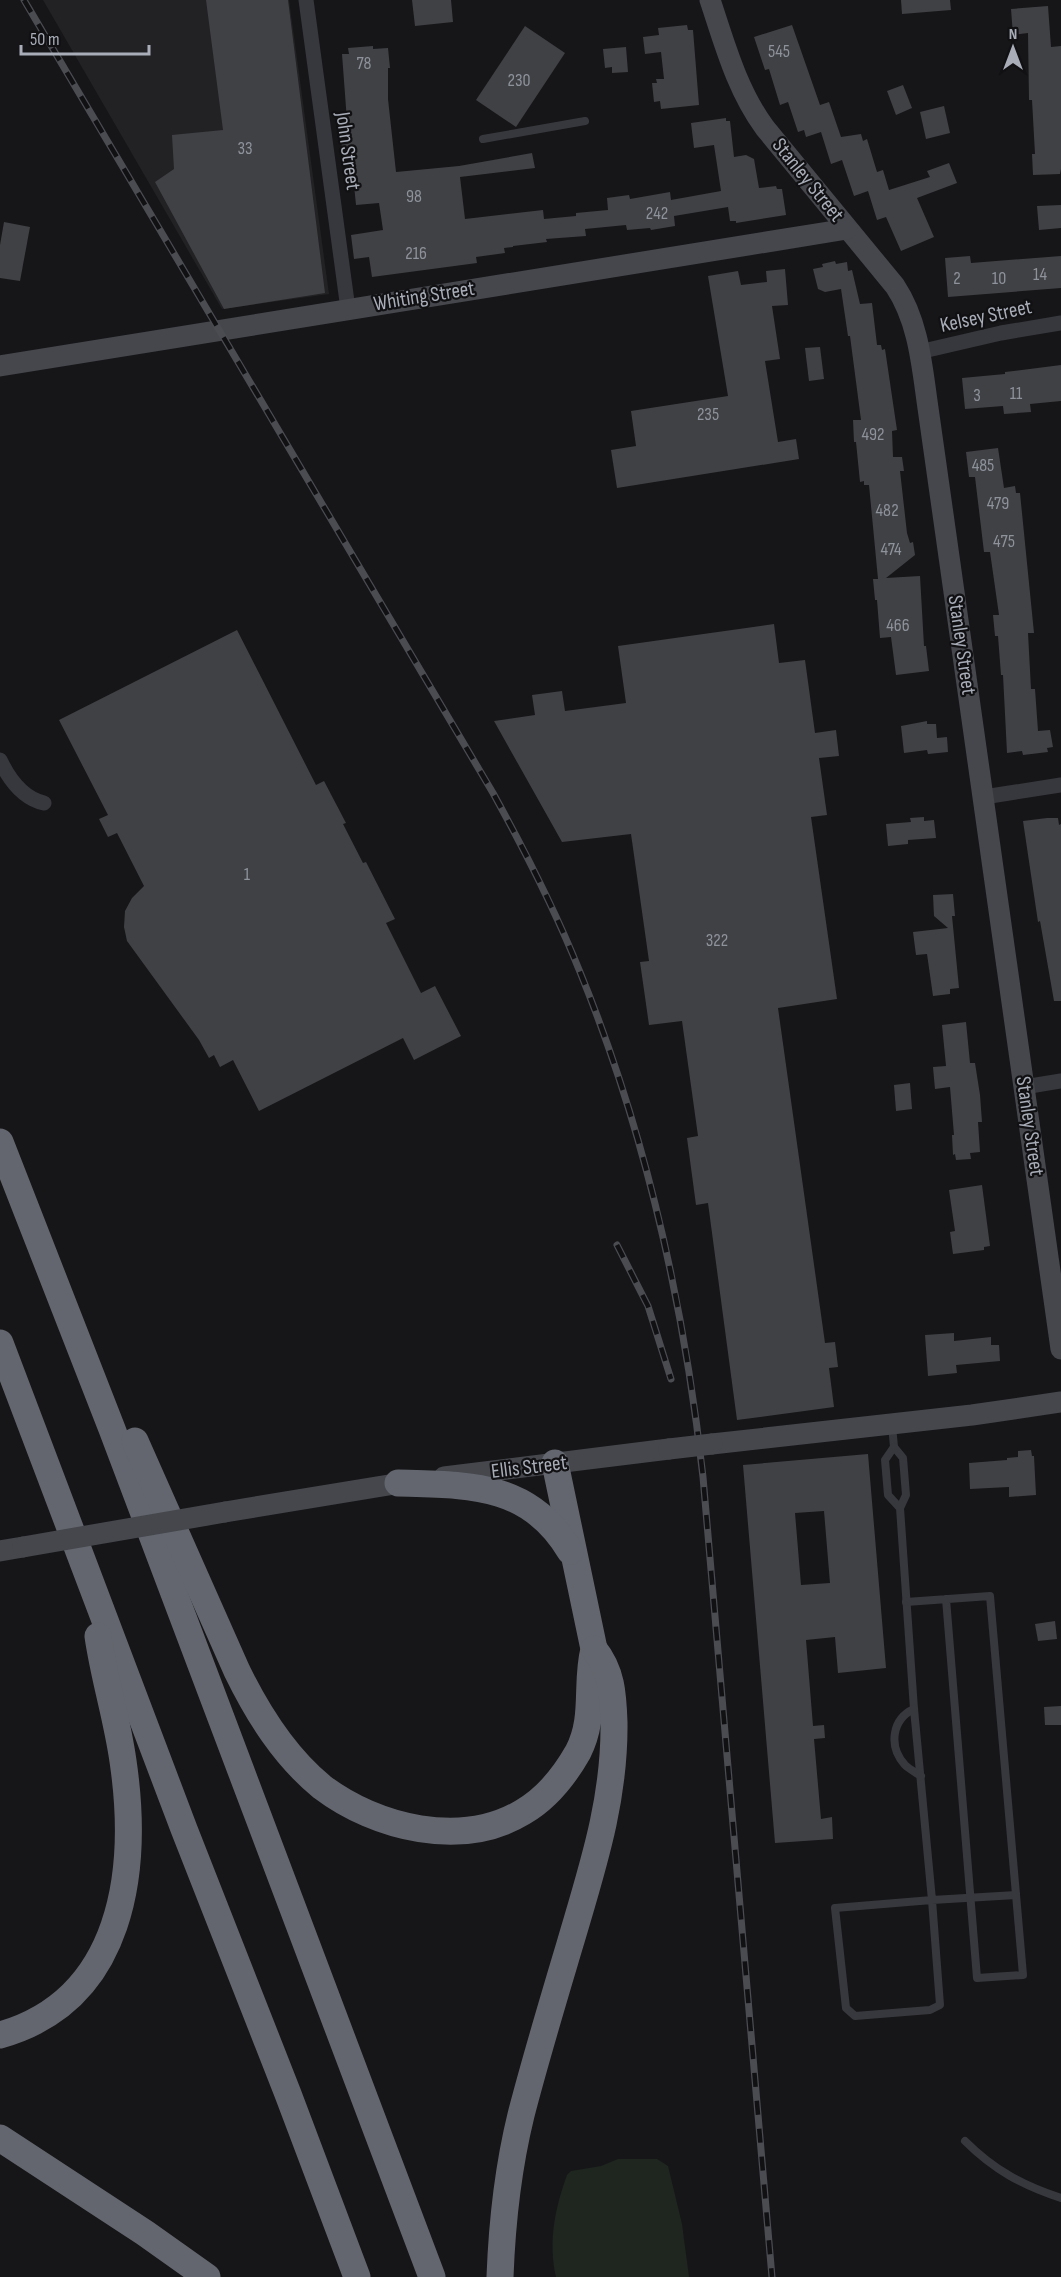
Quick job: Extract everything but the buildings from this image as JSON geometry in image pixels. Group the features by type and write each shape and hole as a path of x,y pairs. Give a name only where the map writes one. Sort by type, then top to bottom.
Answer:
{"highway":[{"path":"0,1142 92,1375 432,2277"},
{"path":"0,1343 357,2277"},
{"path":"92,1375 116,1406 130,1430 237,1671 256,1707 279,1742 322,1786 349,1804 396,1823 442,1830 465,1829 489,1825 522,1813 554,1786 572,1762 582,1741 590,1712 594,1649 555,1463"},
{"path":"398,1483 475,1488 513,1497 526,1504 548,1522 576,1561"},
{"path":"0,2035 39,2020 81,1985 103,1953 121,1904 128,1852 127,1791 121,1748 99,1646 91,1584"},
{"path":"500,2277 508,2186 521,2117 599,1846 611,1788 614,1747 612,1688 607,1667 594,1649"},
{"path":"0,2138 168,2248 207,2277"}],"street":[{"name":"John Street","path":"306,0 348,309"},
{"name":"Stanley Street","path":"710,0 738,82 750,106 891,281 905,301 914,325 984,797 1061,1349"},
{"name":"Whiting Street","path":"0,366 847,228"},
{"name":"Kelsey Street","path":"919,352 1001,333 1061,323"},
{"path":"0,760 20,790 32,799 44,803"},
{"path":"984,797 1061,785"},
{"path":"1024,1087 1061,1081"},
{"name":"Ellis Street","path":"0,1551 398,1483 1061,1402"}],"lane":[{"path":"483,139 585,121"},
{"path":"892,1424 894,1447 903,1458 906,1495 900,1508 906,1602 914,1709 932,1900 940,2005 930,2010 855,2016 846,2008 835,1908 932,1900 1016,1895"},
{"path":"894,1447 885,1460 888,1495 900,1508"},
{"path":"906,1602 946,1599 990,1596 1023,1976 977,1978 946,1599"},
{"path":"914,1709 906,1713 896,1725 895,1748 906,1767 921,1776"},
{"path":"965,2140 985,2160 1029,2187 1061,2198"}],"shaded area":[{"path":"43,0 289,0 329,294 222,309"},
{"path":"618,2159 657,2159 668,2166 682,2224 689,2277 556,2277 553,2251 554,2225 567,2175 571,2171 601,2166"}],"railway":[{"path":"24,0 493,793 539,881 580,972 624,1095 659,1220 673,1284 695,1412 703,1477 772,2277"},
{"path":"617,1245 648,1306 671,1379"}]}
